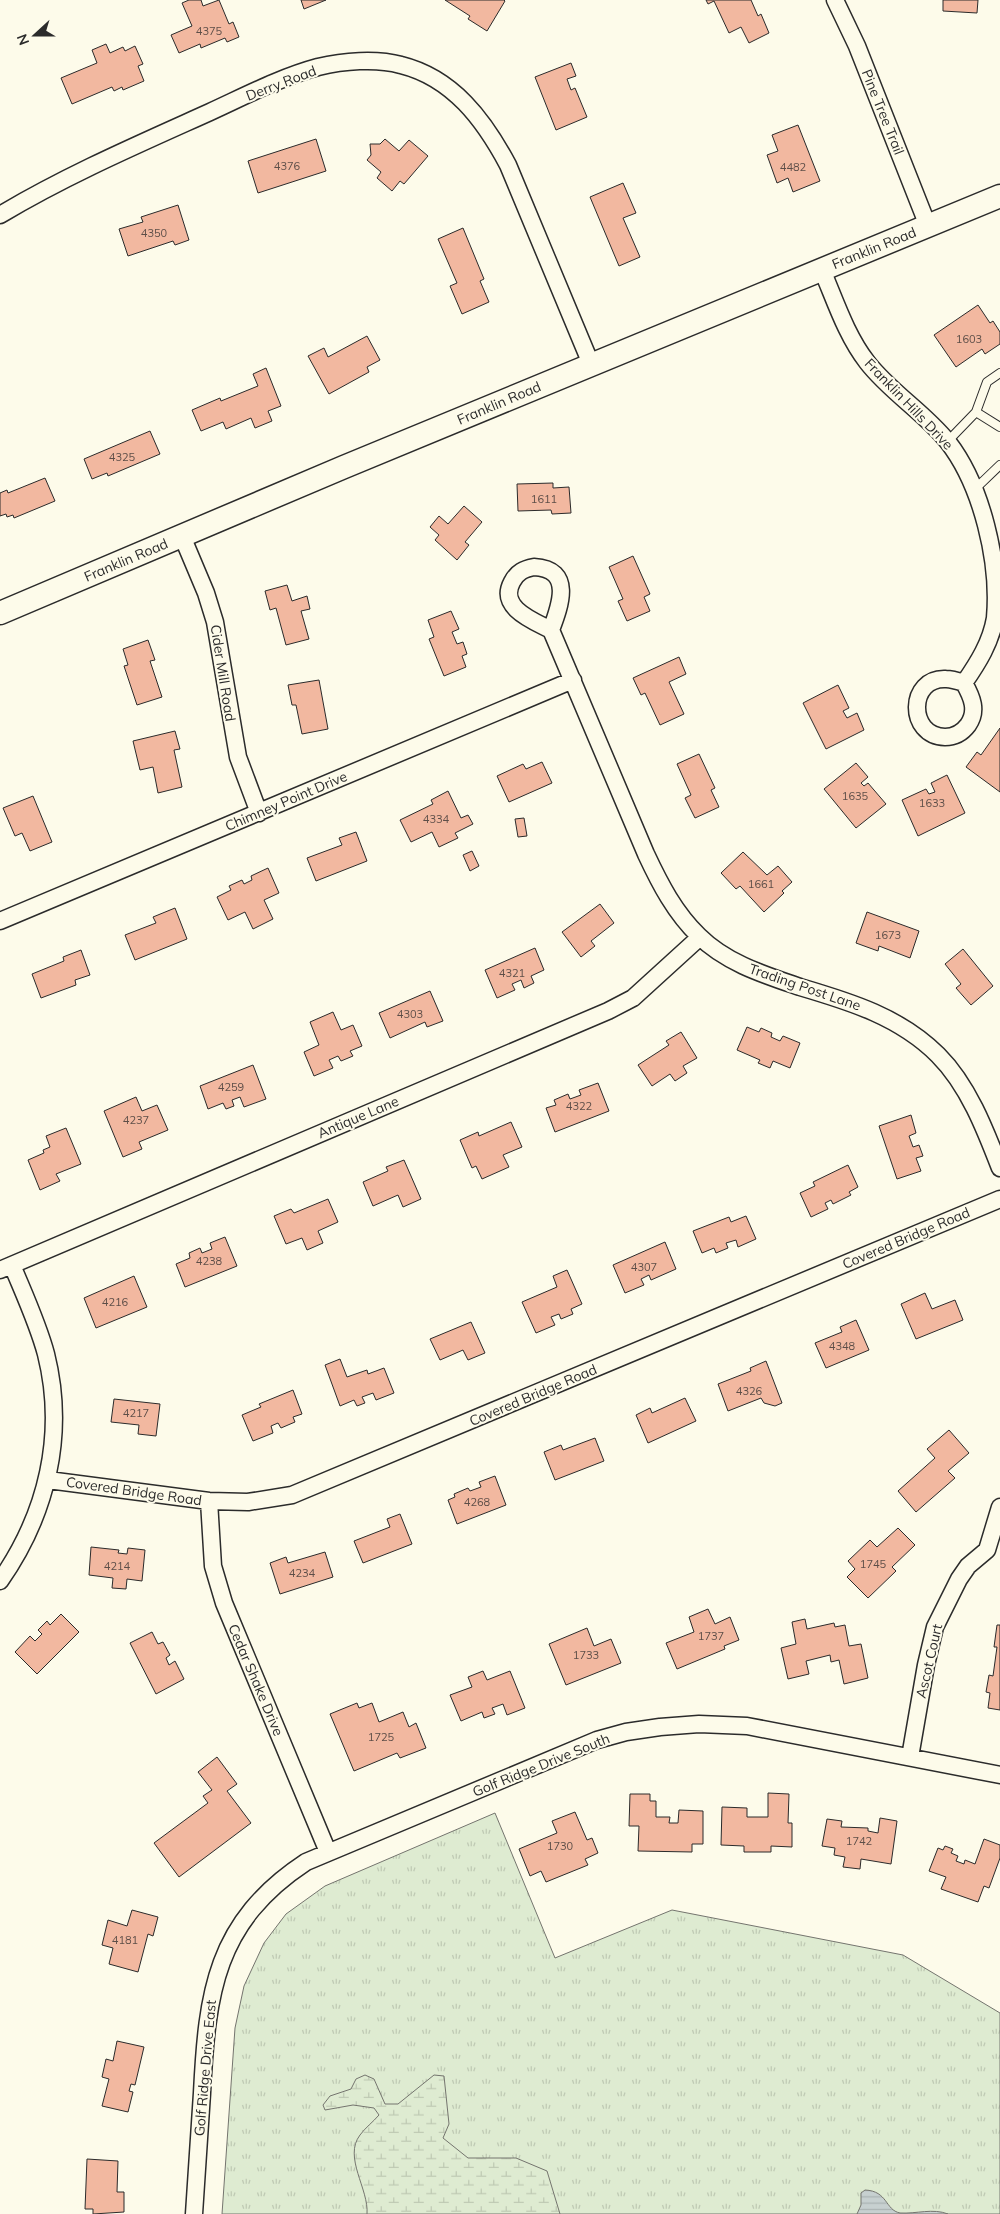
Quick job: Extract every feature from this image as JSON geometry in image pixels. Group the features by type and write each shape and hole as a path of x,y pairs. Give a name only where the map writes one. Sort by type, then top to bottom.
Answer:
{"street":[{"name":"Pine Tree Trail","path":"835,0 857,46 928,226"},
{"name":"Derry Road","path":"0,215 122,151 282,80 319,67 348,63 377,61 400,65 424,73 456,94 470,106 497,145 508,165 591,364"},
{"name":"Franklin Road","path":"0,613 591,364 1000,196"},
{"name":"Franklin Hills Drive","path":"822,270 848,330 867,362 947,442 963,464 975,490 990,536 995,562 997,619 986,648 964,683"},
{"name":"Cider Mill Road","path":"182,536 206,593 221,642 238,756 259,812"},
{"name":"Trading Post Lane","path":"551,630 662,888 700,937 720,953 746,968 871,1010 898,1023 921,1040 939,1056 965,1092 1000,1168"},
{"name":"Chimney Point Drive","path":"0,921 573,680"},
{"name":"Antique Lane","path":"6,1268 608,1011 633,998 700,937"},
{"name":"Covered Bridge Road","path":"48,1480 209,1501 271,1500 310,1489 1000,1199"},
{"path":"0,1581 30,1531 48,1480 54,1414 51,1380 38,1330 6,1268"},
{"name":"Cedar Shake Drive","path":"209,1501 214,1566 224,1603 328,1852"},
{"name":"Ascot Court","path":"910,1757 926,1665 935,1627 952,1589 968,1566 993,1549 1000,1507"},
{"name":"Golf Ridge Drive South","path":"328,1852 570,1751 626,1732 700,1724 747,1726 1000,1775"},
{"name":"Golf Ridge Drive East","path":"194,2214 204,2055 214,1982 228,1948 241,1925 263,1897 295,1870 328,1852"}],"lane":[{"path":"947,442 976,412 987,382 1000,373"},
{"path":"976,412 1000,427"},
{"path":"975,490 1000,465"}],"green space":[{"path":"495,1813 555,1958 672,1910 903,1955 1000,2013 1000,2214 222,2214 235,2028 244,1986 264,1943 286,1914 325,1886"},
{"path":"365,2075 374,2079 385,2104 398,2104 434,2075 444,2076 449,2124 443,2138 468,2158 516,2158 547,2171 560,2214 367,2214 367,2204 355,2163 354,2153 360,2135 379,2115 374,2108 353,2105 325,2110 323,2105 330,2096 351,2089 356,2079"}],"shaded area":[{"path":"865,2190 878,2194 891,2208 900,2213 930,2211 948,2214 857,2214 861,2205 861,2193"}],"building":[{"path":"189,0 201,0 203,6 219,0 229,24 233,22 239,37 227,42 225,38 201,48 200,44 179,53 171,35 192,26 182,3"},
{"path":"301,0 326,0 304,9"},
{"path":"445,0 505,1 487,31 468,19 470,16"},
{"path":"706,0 751,0 758,16 761,14 769,33 749,43 741,27 729,33 714,1 708,4"},
{"path":"943,0 978,0 977,13 943,11"},
{"path":"106,44 110,53 123,47 125,51 135,46 143,64 138,66 144,81 123,90 122,87 114,91 112,87 72,104 61,78 97,63 92,50"},
{"path":"571,63 576,76 567,79 571,90 575,88 587,117 556,130 535,77"},
{"path":"798,125 820,181 793,192 788,178 777,183 767,155 778,151 772,135"},
{"path":"316,139 326,171 258,193 248,161"},
{"path":"385,139 399,151 409,140 428,156 404,184 400,181 392,191 377,178 381,172 367,160 371,155 370,144 380,144"},
{"path":"623,183 636,213 623,218 640,257 619,266 590,197"},
{"path":"178,205 189,240 175,245 173,241 128,256 119,229 143,222 141,217"},
{"path":"463,228 484,279 480,281 489,302 462,314 450,286 457,283 438,239"},
{"path":"978,305 990,323 993,321 1000,332 1000,344 985,354 982,349 956,367 934,335"},
{"path":"367,336 380,360 367,367 369,372 329,394 308,356 324,348 328,357"},
{"path":"266,368 281,406 268,411 272,421 255,428 251,418 226,429 223,422 201,431 192,410 220,398 221,401 258,386 253,374"},
{"path":"150,431 160,454 108,476 107,473 92,479 84,459"},
{"path":"45,478 55,501 14,518 13,515 7,517 6,514 0,516 0,493 7,490 8,493"},
{"path":"553,483 553,488 569,487 571,513 552,514 551,510 518,511 517,484"},
{"path":"464,506 482,522 465,542 469,545 457,560 435,540 439,535 430,527 439,516 448,524"},
{"path":"633,556 650,594 644,597 650,611 627,621 618,601 623,599 609,567"},
{"path":"287,585 292,601 307,596 310,609 301,611 309,639 286,645 276,608 270,610 265,591"},
{"path":"451,611 459,629 452,632 457,644 463,642 467,654 462,656 466,667 444,676 429,639 434,637 428,620"},
{"path":"148,640 155,660 150,661 162,697 137,705 124,666 128,665 123,649"},
{"path":"679,657 686,674 669,682 684,714 660,725 645,693 641,695 633,678"},
{"path":"319,680 328,729 302,734 296,705 292,705 288,685"},
{"path":"838,685 849,708 843,711 847,718 857,713 864,730 826,749 803,703"},
{"path":"1000,728 1000,792 966,767 977,752 981,755"},
{"path":"175,731 180,749 174,750 182,787 158,793 153,767 140,770 133,741"},
{"path":"699,754 715,788 711,790 719,807 695,818 685,798 691,795 677,764"},
{"path":"542,762 552,783 509,802 497,776 523,764 526,769"},
{"path":"856,763 868,777 861,783 864,786 868,783 886,804 856,828 824,789"},
{"path":"947,775 965,813 918,836 902,800 926,789 929,794 935,792 931,783"},
{"path":"448,791 461,818 468,815 473,824 455,833 458,838 439,847 432,832 411,842 400,820 433,804 431,800"},
{"path":"33,796 52,842 30,851 22,833 15,836 3,808"},
{"path":"524,818 527,836 518,837 515,819"},
{"path":"356,832 367,861 316,881 307,858 342,845 339,838"},
{"path":"472,851 479,866 470,871 463,855"},
{"path":"743,852 767,875 778,866 792,882 782,891 784,893 764,912 740,886 736,889 721,873"},
{"path":"268,868 279,893 264,900 273,919 253,929 245,912 228,920 217,897 231,890 229,886 242,880 244,884 252,880 251,876"},
{"path":"600,904 614,923 591,941 595,946 581,957 562,932"},
{"path":"175,908 187,939 135,960 125,935 156,923 153,917"},
{"path":"867,912 919,931 910,958 879,946 878,951 856,943"},
{"path":"535,948 544,970 531,976 534,983 524,988 521,980 512,984 515,990 497,998 485,970"},
{"path":"963,949 993,986 971,1005 956,988 961,984 945,964"},
{"path":"81,950 90,975 75,980 76,985 41,998 32,974 64,961 63,957"},
{"path":"430,991 443,1021 427,1027 425,1022 390,1038 379,1013"},
{"path":"333,1012 341,1030 353,1025 362,1046 350,1051 353,1056 341,1061 338,1056 329,1060 333,1068 314,1076 304,1052 319,1045 310,1022"},
{"path":"747,1027 759,1032 761,1028 772,1033 771,1037 780,1041 783,1036 800,1043 790,1068 773,1061 770,1068 758,1063 760,1060 737,1050"},
{"path":"681,1032 697,1058 683,1066 687,1073 675,1081 670,1074 652,1086 638,1065 669,1045 666,1041"},
{"path":"253,1065 266,1099 244,1107 240,1097 232,1100 234,1106 226,1109 223,1103 208,1109 200,1086"},
{"path":"598,1083 609,1111 555,1132 546,1108 556,1105 554,1100 568,1094 570,1099 581,1095 579,1090"},
{"path":"136,1097 142,1111 157,1105 168,1130 139,1142 142,1149 123,1157 104,1111"},
{"path":"911,1115 916,1133 909,1136 913,1147 919,1145 923,1156 916,1158 921,1171 897,1179 879,1126"},
{"path":"511,1122 522,1147 503,1155 509,1167 482,1179 476,1166 472,1168 460,1140 478,1132 479,1136"},
{"path":"66,1128 81,1164 56,1174 60,1181 40,1190 28,1160 44,1153 43,1150 50,1147 46,1136"},
{"path":"404,1160 421,1199 403,1207 398,1195 373,1206 363,1182 388,1171 386,1167"},
{"path":"848,1165 858,1187 849,1192 851,1195 833,1204 831,1200 825,1203 828,1209 811,1217 800,1193 815,1186 813,1182"},
{"path":"328,1199 338,1222 318,1231 323,1243 307,1250 302,1238 286,1244 274,1216 291,1209 294,1213"},
{"path":"746,1216 756,1239 738,1247 736,1240 726,1243 728,1248 716,1253 714,1248 702,1253 693,1231 729,1217 731,1222"},
{"path":"225,1237 237,1266 185,1287 176,1264 190,1258 189,1253 200,1248 202,1253 212,1249 210,1243"},
{"path":"665,1242 676,1269 651,1280 649,1275 641,1279 644,1285 625,1293 613,1265"},
{"path":"567,1270 582,1304 571,1309 573,1314 561,1319 559,1314 551,1317 555,1325 536,1333 522,1302 557,1287 553,1276"},
{"path":"134,1276 147,1307 96,1328 84,1298"},
{"path":"925,1293 932,1309 955,1300 963,1320 916,1339 901,1304"},
{"path":"856,1320 869,1350 826,1368 815,1343 842,1332 840,1327"},
{"path":"471,1322 485,1353 468,1360 463,1350 440,1360 430,1339"},
{"path":"340,1359 347,1377 367,1370 368,1374 384,1368 394,1393 376,1400 373,1393 362,1397 365,1403 357,1406 354,1400 340,1406 325,1365"},
{"path":"766,1361 782,1403 775,1406 764,1403 761,1398 728,1411 718,1384 751,1371 750,1368"},
{"path":"293,1390 302,1414 293,1417 295,1422 281,1428 278,1423 271,1426 273,1433 253,1441 242,1415 261,1407 259,1404"},
{"path":"685,1398 696,1421 648,1443 636,1415 650,1408 652,1413"},
{"path":"114,1399 160,1404 156,1436 138,1434 139,1425 111,1422"},
{"path":"949,1430 969,1453 948,1471 955,1478 916,1512 898,1491 935,1458 927,1449"},
{"path":"595,1438 604,1461 555,1480 544,1452 561,1445 563,1450"},
{"path":"495,1476 506,1505 457,1524 448,1500 455,1497 454,1494 468,1488 470,1491 481,1487 479,1482"},
{"path":"400,1514 412,1544 363,1563 354,1541 390,1527 387,1519"},
{"path":"898,1528 915,1545 892,1567 896,1571 868,1598 847,1577 855,1569 848,1561 870,1540 877,1547"},
{"path":"91,1547 119,1550 118,1553 127,1554 128,1548 145,1550 142,1581 127,1579 126,1589 112,1588 113,1578 89,1575"},
{"path":"325,1552 333,1577 280,1594 270,1563 286,1557 288,1563"},
{"path":"708,1609 715,1624 730,1617 739,1640 724,1646 725,1649 677,1669 666,1643 694,1632 689,1617"},
{"path":"61,1614 79,1632 37,1674 15,1652 30,1636 35,1641 42,1634 38,1630 47,1621 50,1625"},
{"path":"805,1619 807,1629 834,1623 835,1627 845,1625 849,1646 861,1644 868,1678 844,1684 839,1660 831,1662 830,1655 806,1661 809,1674 788,1679 781,1648 796,1644 792,1622"},
{"path":"997,1625 1000,1625 1000,1710 988,1708 990,1693 986,1692 989,1675 993,1676 997,1647 994,1647"},
{"path":"587,1628 594,1646 611,1639 621,1663 566,1685 549,1644"},
{"path":"152,1632 158,1644 163,1642 170,1655 166,1658 169,1665 175,1661 184,1679 156,1694 130,1643"},
{"path":"483,1671 487,1680 510,1671 525,1708 507,1715 503,1704 492,1708 495,1714 484,1718 482,1712 461,1721 450,1695 472,1687 468,1677"},
{"path":"357,1703 359,1708 372,1703 379,1722 403,1712 409,1727 416,1723 426,1748 400,1758 397,1753 354,1771 330,1714"},
{"path":"217,1757 237,1784 227,1791 251,1823 179,1877 154,1843 208,1803 203,1796 212,1790 198,1772"},
{"path":"768,1793 789,1794 788,1823 792,1823 792,1847 771,1846 771,1852 744,1852 744,1846 721,1845 722,1807 747,1808 747,1817 768,1817"},
{"path":"630,1794 650,1794 650,1801 656,1801 656,1817 670,1817 669,1823 678,1823 679,1810 703,1811 703,1844 692,1844 692,1852 638,1851 639,1826 629,1826"},
{"path":"575,1812 587,1840 592,1838 598,1853 585,1859 588,1865 546,1882 541,1871 530,1876 519,1849 557,1833 552,1821"},
{"path":"880,1818 897,1821 891,1864 861,1859 860,1869 843,1867 845,1857 834,1855 835,1848 822,1846 827,1819 842,1821 841,1827 868,1828 868,1831 878,1833"},
{"path":"984,1839 1000,1845 1000,1858 989,1888 984,1886 978,1902 941,1889 946,1877 929,1871 938,1848 943,1850 945,1846 953,1849 951,1853 958,1856 956,1861 964,1864 965,1860 975,1864"},
{"path":"132,1910 158,1917 153,1936 148,1934 138,1972 109,1964 113,1948 102,1945 108,1920 127,1926"},
{"path":"117,2041 144,2047 135,2085 131,2084 129,2091 133,2092 128,2112 102,2106 109,2079 102,2077 106,2059 113,2061"},
{"path":"87,2159 118,2161 117,2192 124,2192 124,2212 93,2214 93,2209 85,2209"}]}
